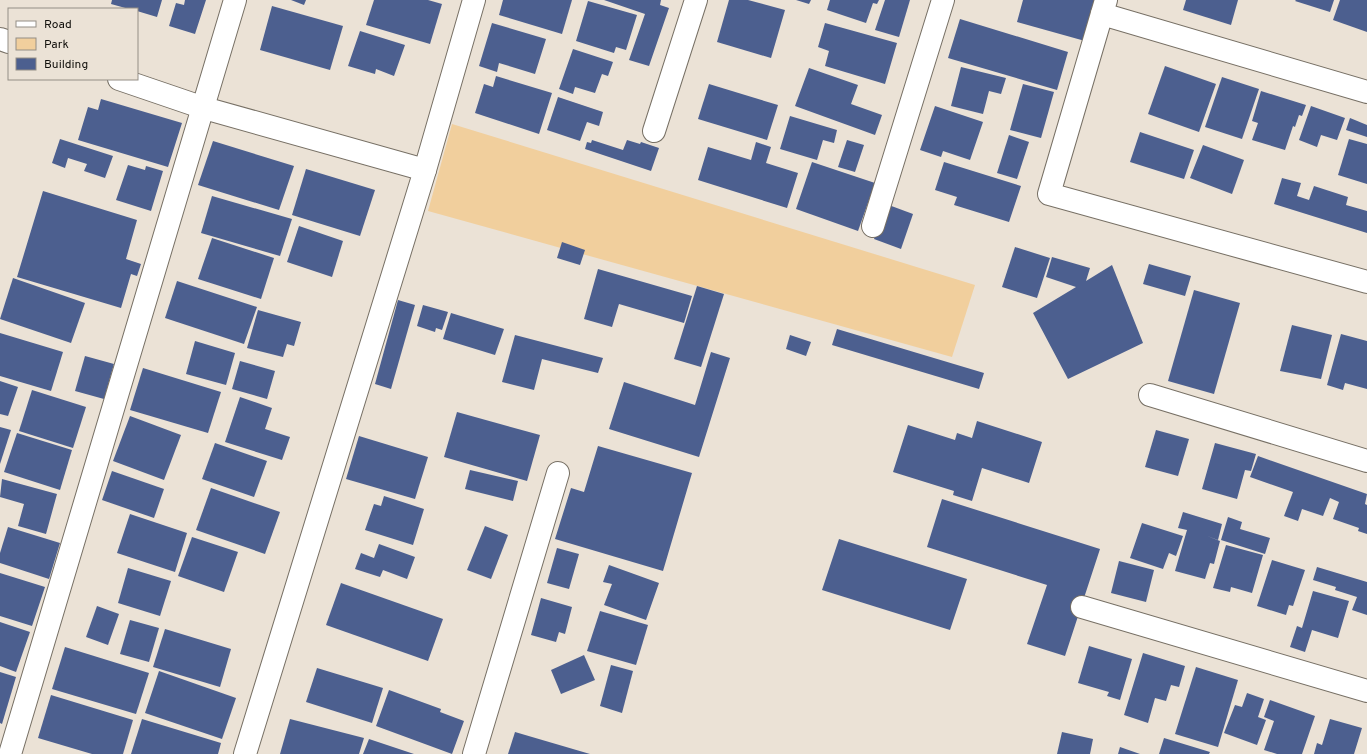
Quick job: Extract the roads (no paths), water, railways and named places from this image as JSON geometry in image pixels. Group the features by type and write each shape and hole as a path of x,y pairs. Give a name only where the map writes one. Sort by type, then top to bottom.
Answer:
{"street":[{"path":"10,754 235,0"},
{"path":"245,754 425,170 474,0"},
{"path":"654,131 696,0"},
{"path":"873,226 943,0"},
{"path":"1367,92 1104,7 1049,194 1367,282"},
{"path":"122,80 204,108 425,170"},
{"path":"1150,395 1367,461"},
{"path":"474,754 558,473"},
{"path":"1082,607 1367,691"}]}
